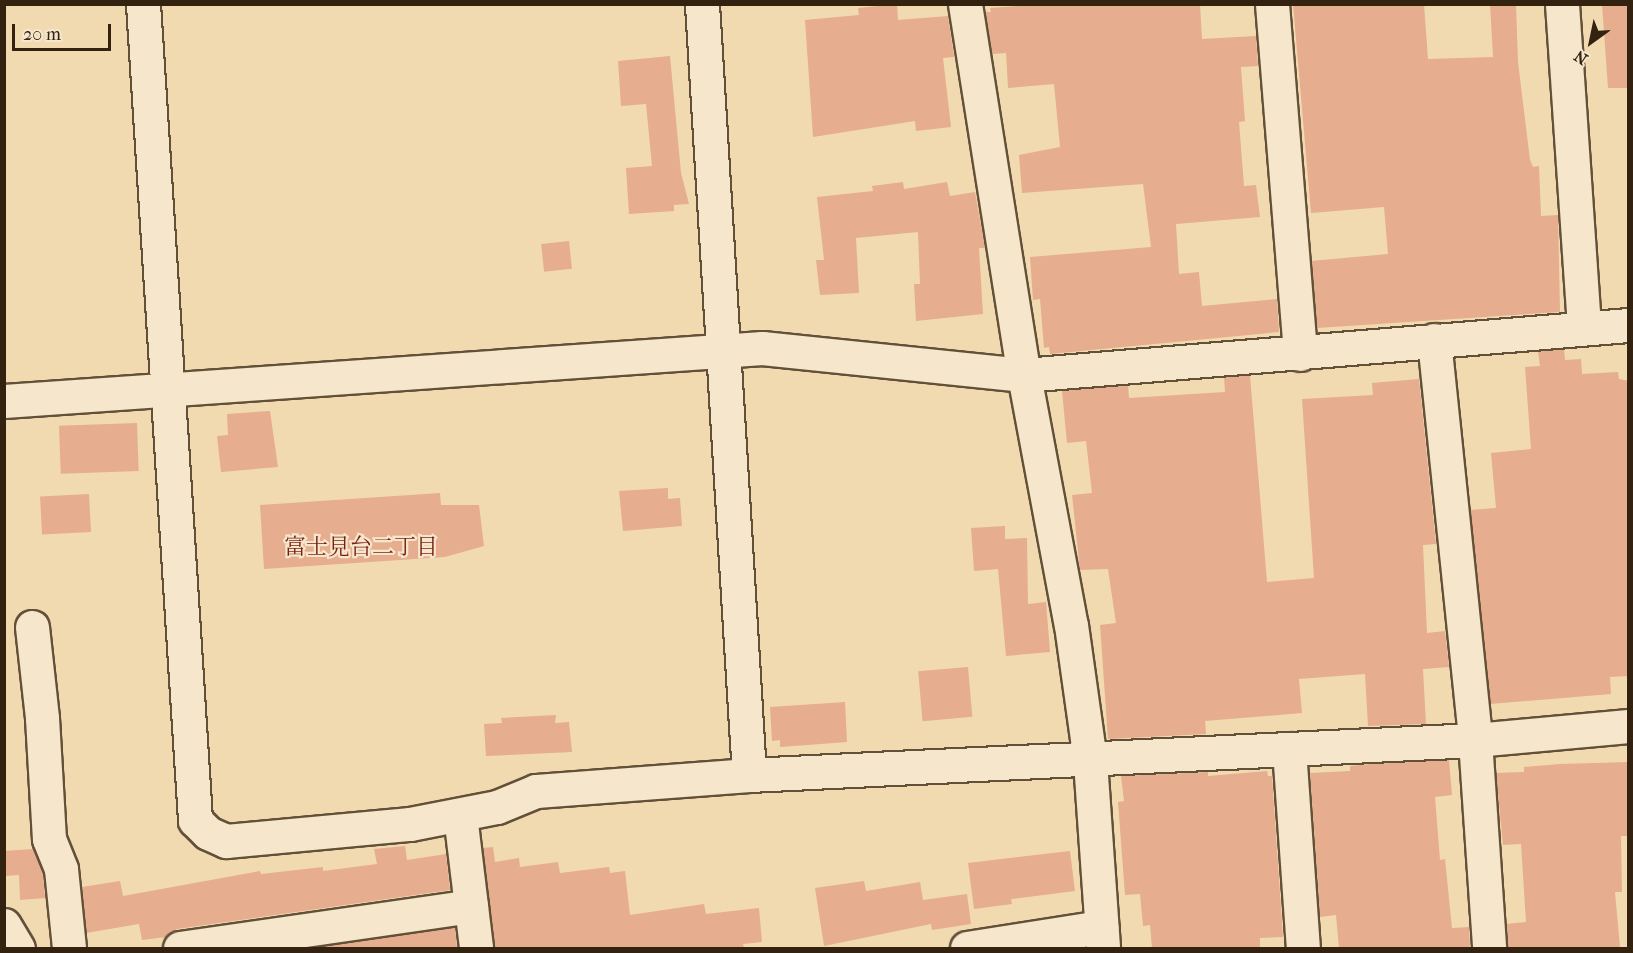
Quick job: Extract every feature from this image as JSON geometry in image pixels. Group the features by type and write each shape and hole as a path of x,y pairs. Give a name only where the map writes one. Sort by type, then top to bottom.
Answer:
{"street":[{"path":"142,4 170,390 195,820 208,833 226,841 410,824 498,807 536,791 749,775 1090,761 1475,740 1629,726"},
{"path":"702,4 749,775"},
{"path":"965,4 1024,375 1071,625 1090,761 1102,938 967,948"},
{"path":"1272,4 1300,354"},
{"path":"1562,4 1584,327"},
{"path":"4,401 762,348 1024,375 1300,354 1434,340 1629,325"},
{"path":"1434,340 1475,740 1489,948"},
{"path":"32,627 42,718 49,839 61,869 69,948"},
{"path":"1289,749 1303,948"},
{"path":"460,815 476,948"},
{"path":"180,948 471,906"},
{"path":"4,925 18,948"}],"building":[{"path":"897,4 898,20 948,16 954,57 943,58 951,127 916,131 915,121 813,137 805,20 859,15 858,8"},
{"path":"1043,4 1200,4 1202,39 1256,36 1258,66 1241,67 1245,121 1239,122 1244,186 1256,185 1260,217 1176,224 1179,274 1199,272 1202,306 1277,299 1279,332 1050,354 1049,347 1044,348 1040,299 1033,300 1030,257 1151,247 1143,184 1022,193 1019,155 1060,147 1054,84 1008,88 1006,53 992,54 985,12 991,12 990,8"},
{"path":"1293,4 1424,4 1428,59 1493,57 1490,4 1516,4 1518,62 1530,160 1533,167 1539,166 1541,216 1558,215 1560,312 1317,328 1311,261 1388,254 1384,207 1311,213"},
{"path":"1602,4 1629,4 1629,88 1608,88"},
{"path":"670,56 681,173 689,204 674,205 674,211 629,214 626,168 652,166 646,104 621,106 618,61"},
{"path":"903,182 904,189 947,182 950,196 975,192 985,248 979,248 983,314 916,321 914,284 920,284 918,232 856,238 859,293 820,295 816,260 824,260 817,197 873,191 872,186"},
{"path":"569,241 572,269 544,272 541,244"},
{"path":"1564,349 1565,360 1581,359 1582,374 1618,372 1619,379 1629,381 1629,676 1610,677 1611,694 1490,704 1470,510 1496,508 1491,453 1531,449 1525,367 1540,366 1538,351"},
{"path":"1250,375 1267,582 1314,578 1302,399 1373,395 1372,383 1419,379 1436,544 1423,545 1427,633 1445,631 1449,667 1423,669 1426,724 1368,726 1365,674 1299,679 1302,713 1205,721 1206,734 1108,739 1100,625 1116,623 1108,569 1080,570 1072,495 1092,493 1086,441 1067,443 1062,391 1128,385 1129,398 1225,392 1224,377"},
{"path":"270,411 278,467 221,472 217,436 228,435 227,414"},
{"path":"137,423 139,471 61,474 59,426"},
{"path":"668,488 668,499 680,498 682,526 623,531 619,491"},
{"path":"440,493 441,505 479,505 484,546 445,557 264,569 260,505"},
{"path":"89,494 91,532 42,535 40,497"},
{"path":"1005,526 1005,539 1027,538 1028,604 1046,602 1050,652 1006,656 998,569 974,571 971,528"},
{"path":"968,667 972,717 923,721 918,671"},
{"path":"845,702 847,742 780,747 780,740 772,741 770,707"},
{"path":"556,715 555,723 569,722 572,752 486,756 484,724 502,723 501,718"},
{"path":"1449,760 1452,795 1435,797 1440,860 1445,859 1452,928 1469,927 1470,948 1339,948 1336,915 1320,917 1310,773 1350,771 1350,766 1371,764"},
{"path":"1629,762 1629,836 1621,836 1622,892 1615,892 1620,947 1507,948 1506,924 1526,922 1521,844 1503,845 1496,773 1524,772 1524,767 1560,764"},
{"path":"1267,771 1268,776 1272,776 1283,937 1260,938 1260,948 1152,948 1150,925 1143,926 1140,894 1125,895 1118,802 1124,801 1121,776 1208,772 1208,776"},
{"path":"405,846 407,860 446,854 450,890 177,929 166,937 142,940 139,924 86,933 82,887 120,881 123,896 260,871 261,874 323,867 323,871 377,864 374,849"},
{"path":"493,847 495,862 519,858 520,867 558,862 560,873 609,867 610,873 625,871 630,915 704,904 706,914 759,908 762,942 743,944 744,948 494,948 483,848"},
{"path":"33,849 43,874 45,898 20,900 19,875 4,876 4,851"},
{"path":"1070,851 1075,891 1011,899 1012,904 974,909 968,863"},
{"path":"864,881 866,891 920,882 923,900 967,894 971,924 932,930 931,924 824,946 815,888"},
{"path":"455,927 457,948 309,948"}],"district":[{"name":"富士見台二丁目","path":"361,548"}]}
